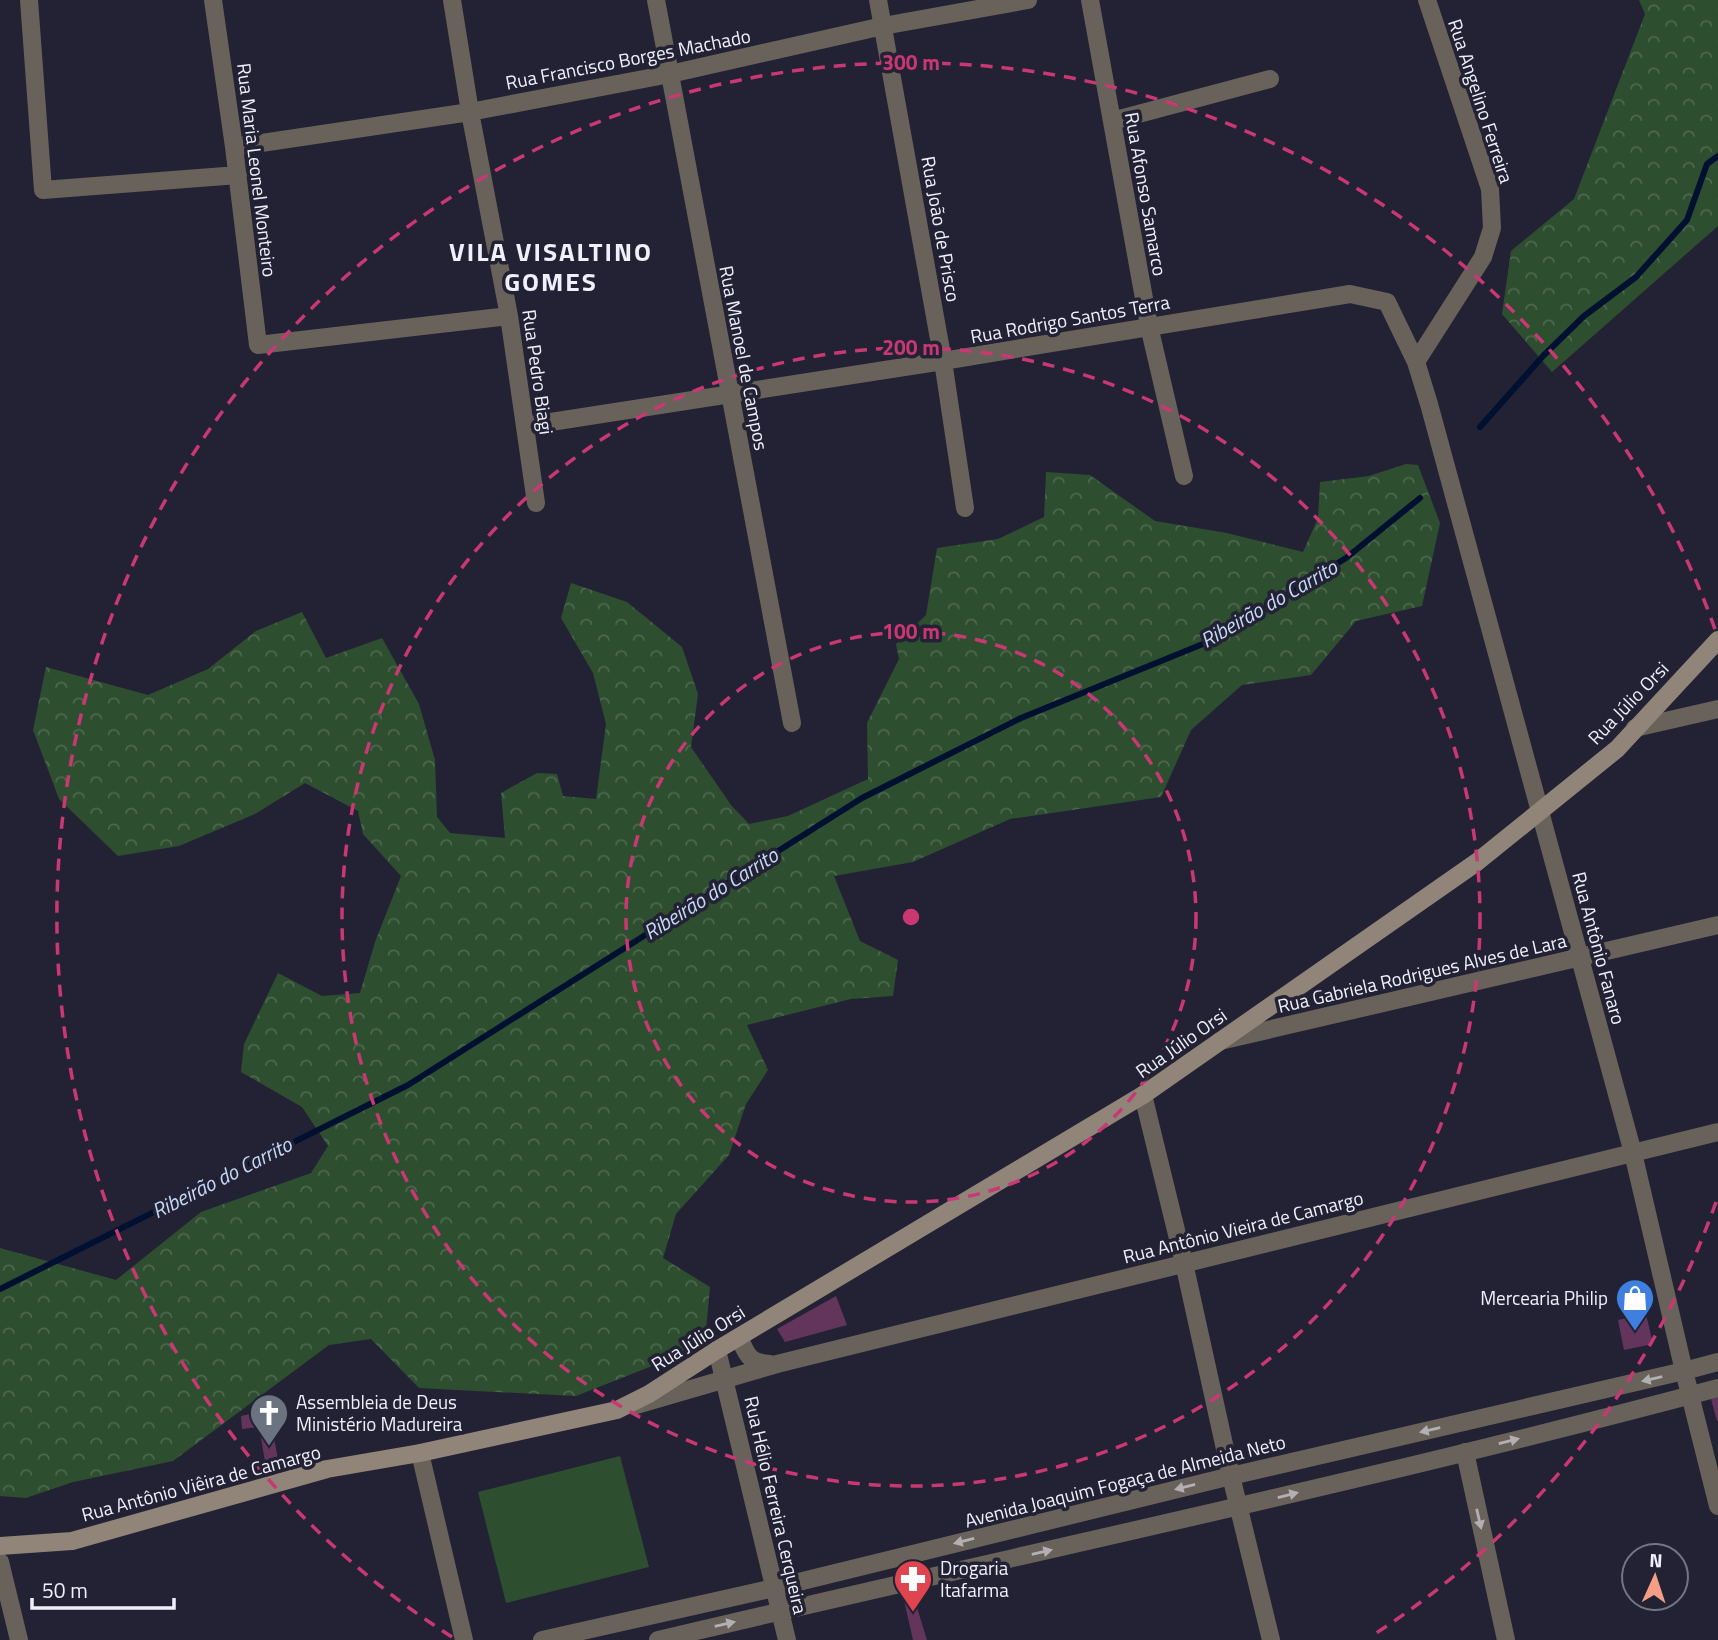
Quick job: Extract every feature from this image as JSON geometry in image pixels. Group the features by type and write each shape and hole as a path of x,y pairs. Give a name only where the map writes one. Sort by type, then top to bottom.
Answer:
{"main road":[{"name":"Rua Júlio Orsi","path":"617,1410 649,1394 717,1350 1143,1095 1476,862 1617,749 1718,640"},
{"name":"Rua Antônio Viêira de Camargo","path":"0,1546 72,1541 327,1469 421,1454 617,1410"}],"street":[{"path":"29,0 43,190 238,175"},
{"name":"Rua Maria Leonel Monteiro","path":"213,0 238,175 258,345 509,316"},
{"name":"Rua Pedro Biagi","path":"452,0 470,112 509,316 536,503"},
{"name":"Rua Manoel de Campos","path":"656,0 792,723"},
{"name":"Rua João de Prisco","path":"878,0 943,361 965,508"},
{"name":"Rua Francisco Borges Machado","path":"234,147 470,112 670,74 883,26 1028,0"},
{"name":"Rua Afonso Samarco","path":"1090,0 1149,326 1184,476"},
{"name":"Rua Angelino Ferreira","path":"1416,362 1483,257 1492,228 1490,189 1427,0"},
{"path":"1112,121 1270,79"},
{"name":"Rua Rodrigo Santos Terra","path":"525,426 1350,294 1387,302 1416,362 1429,404"},
{"name":"Rua Antônio Fanaro","path":"1429,404 1633,1153 1718,1506"},
{"path":"1635,728 1718,709"},
{"name":"Rua Gabriela Rodrigues Alves de Lara","path":"1217,1042 1718,925"},
{"path":"1143,1095 1271,1640"},
{"name":"Rua Antônio Vieira de Camargo","path":"617,1410 778,1364 1718,1132"},
{"path":"739,1337 748,1357 754,1362 778,1364"},
{"name":"Rua Hélio Ferreira Cerqueira","path":"717,1350 787,1640"},
{"name":"Avenida Joaquim Fogaça de Almeida Neto","path":"542,1640 774,1588 1231,1476 1718,1362"},
{"path":"658,1640 1240,1507 1718,1388"},
{"path":"1465,1452 1506,1640"},
{"path":"421,1454 464,1640"},
{"path":"0,1562 19,1640"}],"green space":[{"path":"1639,0 1718,0 1718,226 1552,372 1502,314 1511,251 1574,199 1645,14"},
{"path":"1406,464 1418,465 1440,523 1422,606 1356,621 1311,675 1242,685 1191,730 1161,797 1010,819 913,862 834,876 860,941 898,960 893,996 851,999 747,1025 768,1070 746,1104 729,1155 676,1214 663,1258 710,1287 705,1341 652,1366 576,1396 419,1388 371,1339 329,1345 173,1461 73,1482 26,1498 0,1496 0,1248 116,1280 201,1212 311,1173 328,1146 302,1107 241,1072 244,1044 278,973 322,996 360,993 375,942 401,876 363,834 358,811 305,783 255,814 179,846 118,856 59,799 33,730 46,667 148,695 208,669 256,631 302,612 326,658 382,638 419,704 435,760 437,817 450,833 505,838 501,793 537,773 557,774 563,796 596,799 606,724 593,673 561,618 571,583 627,602 682,647 698,694 691,747 731,805 749,824 788,816 868,779 867,723 899,659 896,644 926,615 937,548 998,539 1044,517 1046,472 1090,475 1155,521 1227,533 1303,552 1318,518 1320,482 1369,476"},
{"path":"620,1456 649,1567 506,1603 478,1492"}],"building":[{"path":"836,1296 847,1325 785,1342 777,1329"},
{"name":"Mercearia Philip","path":"1646,1314 1653,1344 1624,1350 1618,1320"},
{"path":"1718,1397 1718,1421 1717,1421 1711,1399"},
{"name":"Assembleia de Deus Ministério Madureira","path":"269,1410 279,1465 266,1467 259,1427 242,1429 241,1416"},
{"name":"Drogaria Itafarma","path":"910,1585 927,1640 913,1640 901,1587"}],"waterway":[{"name":"Ribeirão do Carrito","path":"1480,427 1543,356 1584,316 1636,277 1687,220 1707,164 1718,156"},
{"name":"Ribeirão do Carrito","path":"0,1289 408,1085 862,798 1021,718 1220,637 1346,558 1420,498"}],"place":[{"name":"Mercearia Philip","path":"1635,1332"},
{"name":"Assembleia de Deus Ministério Madureira","path":"269,1447"},
{"name":"Drogaria Itafarma","path":"913,1613"}],"district":[{"name":"VILA VISALTINO GOMES","path":"551,267"}]}
